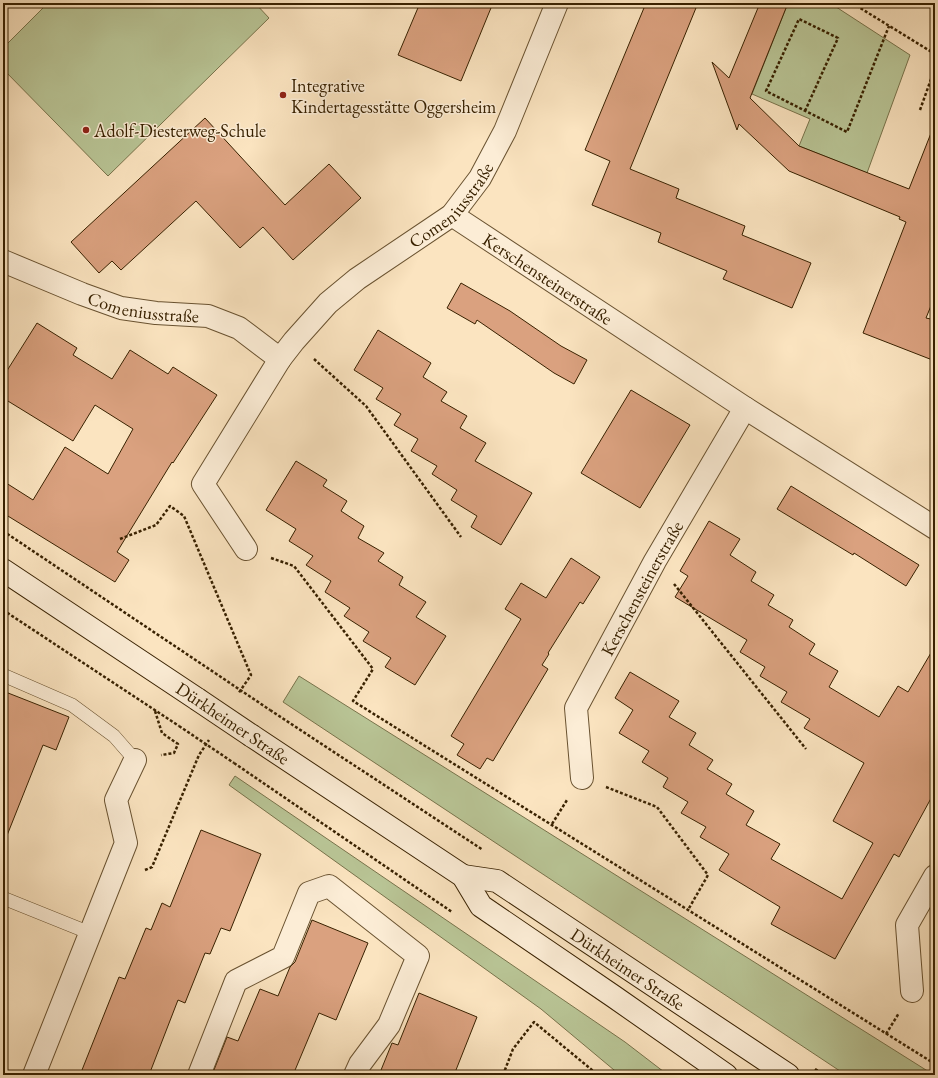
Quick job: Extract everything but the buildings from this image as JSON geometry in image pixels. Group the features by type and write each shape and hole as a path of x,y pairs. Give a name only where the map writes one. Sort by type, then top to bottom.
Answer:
{"street":[{"name":"Comeniusstraße","path":"246,549 203,484 280,359 328,303 357,279 452,215 480,178 506,131 557,3"},
{"name":"Kerschensteinerstraße","path":"452,215 745,408 935,528"},
{"name":"Comeniusstraße","path":"3,261 82,294 121,308 156,313 208,316 239,328 280,359"},
{"name":"Kerschensteinerstraße","path":"582,778 576,708 655,561 745,408"},
{"name":"Dürkheimer Straße","path":"3,570 462,876 481,906 614,996 726,1075"},
{"path":"34,1075 126,843 116,800 135,760"},
{"name":"Dürkheimer Straße","path":"462,876 497,881 788,1075"},
{"path":"912,991 907,925 935,876"},
{"path":"199,1075 236,981 283,957 309,892 329,886 418,956 389,1025 360,1064 355,1075"}],"lane":[{"path":"3,675 72,705 114,736 135,760"},
{"path":"3,898 90,933"}],"path":[{"path":"852,3 935,54"},
{"path":"805,111 838,38 799,19 766,91 805,111 847,132 889,26"},
{"path":"920,110 935,68"},
{"path":"294,341 366,406 461,537"},
{"path":"120,539 156,525 170,506 184,516 251,675"},
{"path":"3,531 270,710"},
{"path":"246,549 294,566 373,669 353,701 935,1064"},
{"path":"655,561 806,749"},
{"path":"3,610 234,764"},
{"path":"155,711 162,733 173,740"},
{"path":"152,867 199,755"},
{"path":"582,778 657,807 708,875 688,910"},
{"path":"503,1075 513,1049 534,1022 598,1075"}],"green space":[{"name":"Adolf-Diesterweg-Schule","path":"48,3 255,3 269,18 108,176 3,69 3,48"},
{"path":"788,3 830,3 910,55 867,173 799,146 810,119 752,94"},
{"path":"299,676 934,1075 846,1075 283,702"},
{"path":"235,776 625,1042 668,1075 620,1075 541,1009 229,785"}],"place":[{"name":"Integrative Kindertagesstätte Oggersheim","path":"283,95"},
{"name":"Adolf-Diesterweg-Schule","path":"86,130"}]}
